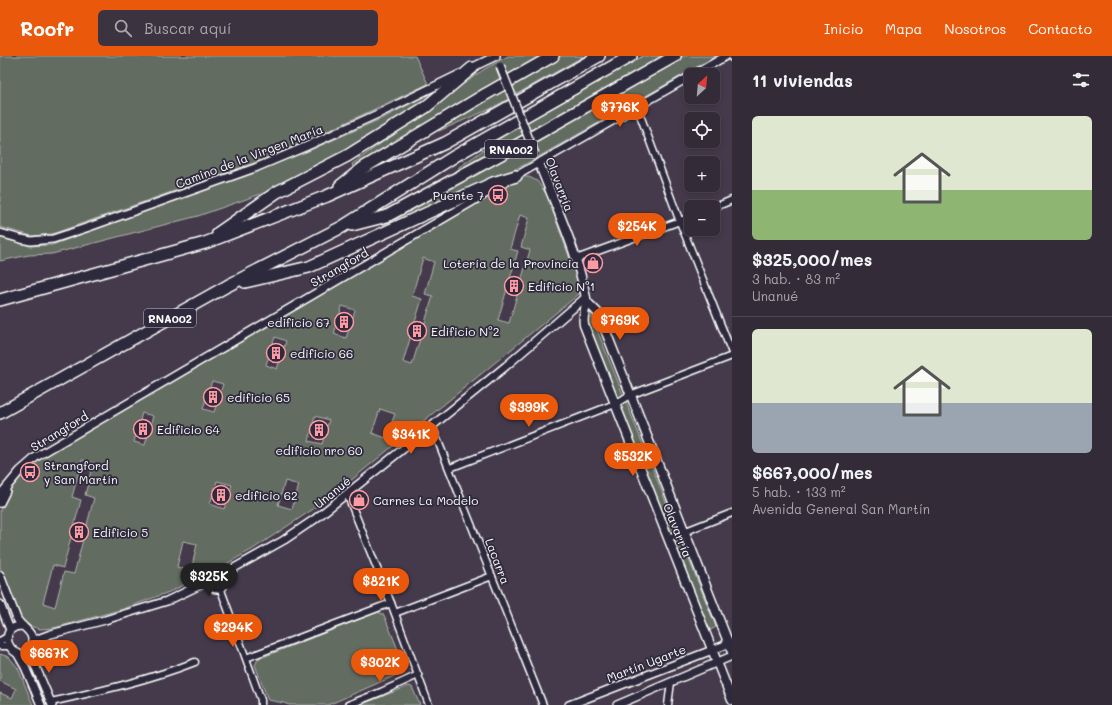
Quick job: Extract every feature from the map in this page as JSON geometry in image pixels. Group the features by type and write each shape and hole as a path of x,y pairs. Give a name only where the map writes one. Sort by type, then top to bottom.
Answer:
{"highway":[{"name":"RNA002","path":"327,196 363,168 486,94 553,56"},
{"name":"RNA002","path":"0,300 205,243 327,196 444,143 598,56"},
{"name":"RNA002","path":"0,412 227,286 342,227 455,156 631,56"},
{"name":"RNA002","path":"342,227 387,216 514,147 674,56"},
{"path":"205,243 277,192 347,156 426,107 472,68"},
{"path":"227,286 309,267 493,183 516,176"}],"main road":[{"name":"Olavarría","path":"539,163 576,259 586,299 582,318 584,325 732,700"},
{"name":"Olavarría","path":"586,299 598,313 684,532 730,643 732,652"}],"street":[{"name":"Olavarría","path":"496,56 539,163"},
{"name":"Camino de la Virgen María","path":"0,232 31,241 53,239 89,227 255,168 305,147 382,112 496,56"},
{"name":"Strangford","path":"706,68 726,56"},
{"name":"Strangford","path":"0,494 7,488 20,471 36,457 516,176 684,81"},
{"path":"637,107 680,222 732,353"},
{"path":"720,205 732,200"},
{"path":"576,259 684,220"},
{"name":"Unanué","path":"31,645 51,634 141,610 167,601 209,582 284,540 315,519 347,494 506,366 586,299"},
{"path":"450,468 615,404 630,395 732,356"},
{"name":"Lacarra","path":"432,426 543,705"},
{"name":"Strangford","path":"0,503 7,488"},
{"path":"347,494 395,613 429,705"},
{"path":"668,538 732,513"},
{"path":"221,590 225,583 224,574"},
{"path":"0,575 17,619 30,632 34,663 52,704 136,682 195,662"},
{"path":"395,613 492,576"},
{"path":"209,582 214,589 221,590"},
{"path":"221,590 261,702 267,705"},
{"path":"246,658 391,603"},
{"path":"0,604 9,634 9,646"},
{"path":"0,641 16,627 23,626"},
{"name":"Unanué","path":"30,632 51,634"},
{"name":"Martín Ugarte","path":"569,705 730,643"},
{"path":"17,653 24,654 31,645"},
{"path":"0,646 9,646 17,653 25,667 41,705"},
{"path":"617,705 732,656"},
{"path":"348,705 418,675"},
{"path":"668,705 671,682"}],"green space":[{"path":"0,56 415,56 428,84 304,142 254,163 52,234 32,236 0,227"},
{"path":"508,56 545,56 353,167 352,164 483,70"},
{"path":"561,56 584,56 492,108 439,131 437,130 487,98"},
{"path":"643,56 665,56 511,143 460,170 459,169 459,167 506,134"},
{"path":"684,56 716,56 695,68 684,68 684,74 524,165 385,228 383,225"},
{"path":"450,83 348,156 275,189 198,216 52,254 29,255 0,261 0,237 30,246 52,245 306,152 385,117"},
{"path":"529,177 537,181 547,195 579,284 581,291 579,294 327,500 253,549 212,572 169,592 123,609 54,628 40,629 30,626 20,619 0,567 0,510 10,489 27,469 46,455 516,179","holes":["520,215 529,218 521,247 530,250 509,323 498,320 518,251 510,249","423,258 434,262 425,294 433,296 412,365 403,362 422,299 412,296","342,306 355,310 346,338 334,334","275,337 286,341 277,369 266,365","212,381 223,384 214,412 203,409","380,409 395,414 386,438 372,433","142,413 153,416 145,445 134,442","315,416 329,420 322,444 309,441","82,460 93,463 85,495 94,498 74,574 64,572 55,607 43,603 53,565 63,568 81,500 72,497","217,481 232,485 224,509 210,504","285,481 299,485 292,509 278,505","183,541 197,544 191,571 177,567"]},
{"path":"590,312 716,627 709,631 586,317"},
{"path":"378,612 384,615 405,667 401,673 328,705 289,705 268,700 255,665 258,659"},
{"path":"0,654 9,657 18,668 33,705 0,705 0,693 12,698 16,689 0,681"},
{"path":"409,686 412,687 420,705 360,705"}],"place":[{"name":"Puente 7","path":"498,195"},
{"name":"Lotería de la Provincia","path":"593,263"},
{"name":"Edificio N°1","path":"514,286"},
{"name":"edificio 67","path":"344,322"},
{"name":"Edificio N°2","path":"417,331"},
{"name":"edificio 66","path":"276,353"},
{"name":"edificio 65","path":"213,397"},
{"name":"Edificio 64","path":"143,429"},
{"name":"edificio nro 60","path":"319,430"},
{"name":"Strangford y San Martín","path":"30,472"},
{"name":"edificio 62","path":"221,495"},
{"name":"Carnes La Modelo","path":"359,500"},
{"name":"Edificio 5","path":"79,532"}]}
